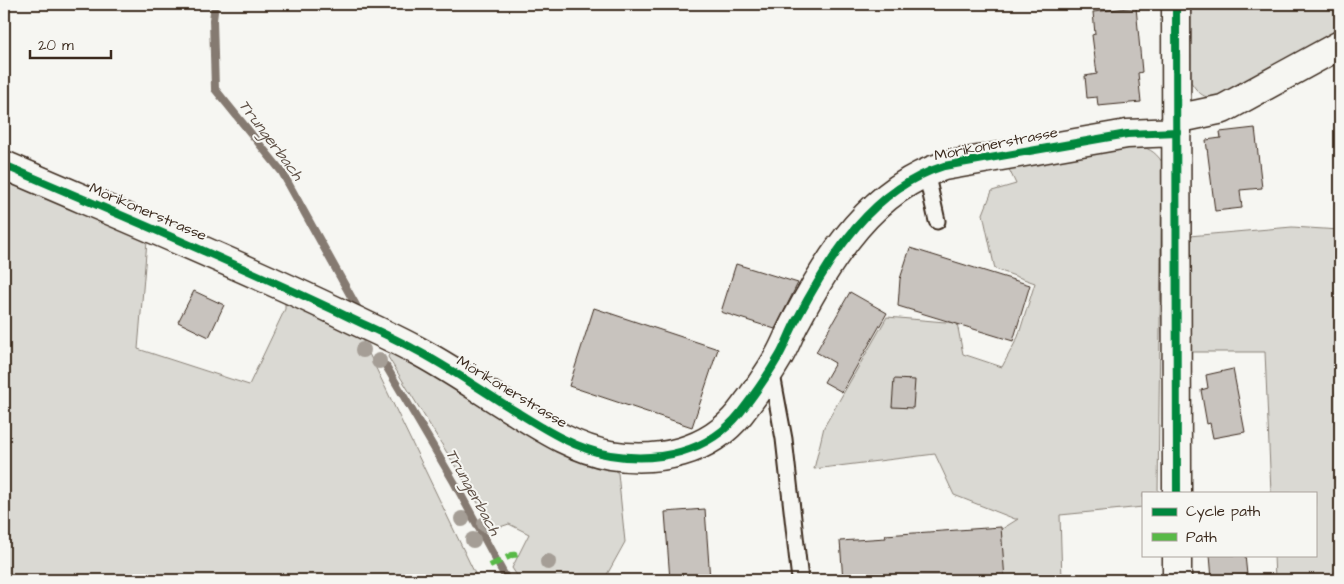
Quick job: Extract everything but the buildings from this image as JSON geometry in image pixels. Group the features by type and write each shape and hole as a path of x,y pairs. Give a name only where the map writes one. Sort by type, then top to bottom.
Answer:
{"street":[{"path":"1176,4 1177,492"},
{"name":"Mörikonerstrasse","path":"4,165 272,281 415,349 552,434 607,454 630,458 649,458 668,456 703,443 722,431 738,416 780,354 797,319 830,263 869,212 890,193 926,172 944,166 1177,124 1190,116 1223,109 1340,45"},
{"path":"1177,556 1177,580"}],"lane":[{"path":"926,172 937,221"},
{"path":"771,368 784,439 800,580"}],"shaded area":[{"path":"1191,4 1340,4 1340,34 1229,97 1207,97 1199,92 1191,82"},
{"path":"1135,145 1151,150 1162,162 1158,492 1142,492 1142,507 1060,515 1062,580 998,580 994,534 1018,519 954,495 935,454 814,469 824,427 887,317 957,323 963,354 1002,367 1018,337 1035,283 995,269 983,214 992,191 1016,184 1007,165"},
{"path":"4,179 147,241 138,349 249,385 285,309 285,300 361,337 478,580 4,580"},
{"path":"1292,227 1340,230 1340,580 1275,580 1274,556 1316,556 1316,492 1271,492 1265,352 1186,352 1189,236"},
{"path":"391,350 519,427 604,462 618,473 625,542 604,580 520,580 512,568 529,534 509,524 494,529 388,357"}],"waterway":[{"name":"Trungerbach","path":"215,4 213,20 215,89 282,172 358,309"},
{"name":"Trungerbach","path":"386,366 454,482 507,580"}],"marked path":[{"path":"490,566 512,555 521,554"}],"cycle path":[{"path":"1176,4 1177,492"},
{"path":"4,165 254,273 394,339 440,363 504,404 573,444 610,455 646,457 664,456 698,446 713,437 740,413 775,363 810,295 839,249 875,207 896,190 919,176 944,166 1127,134 1177,132"}]}
